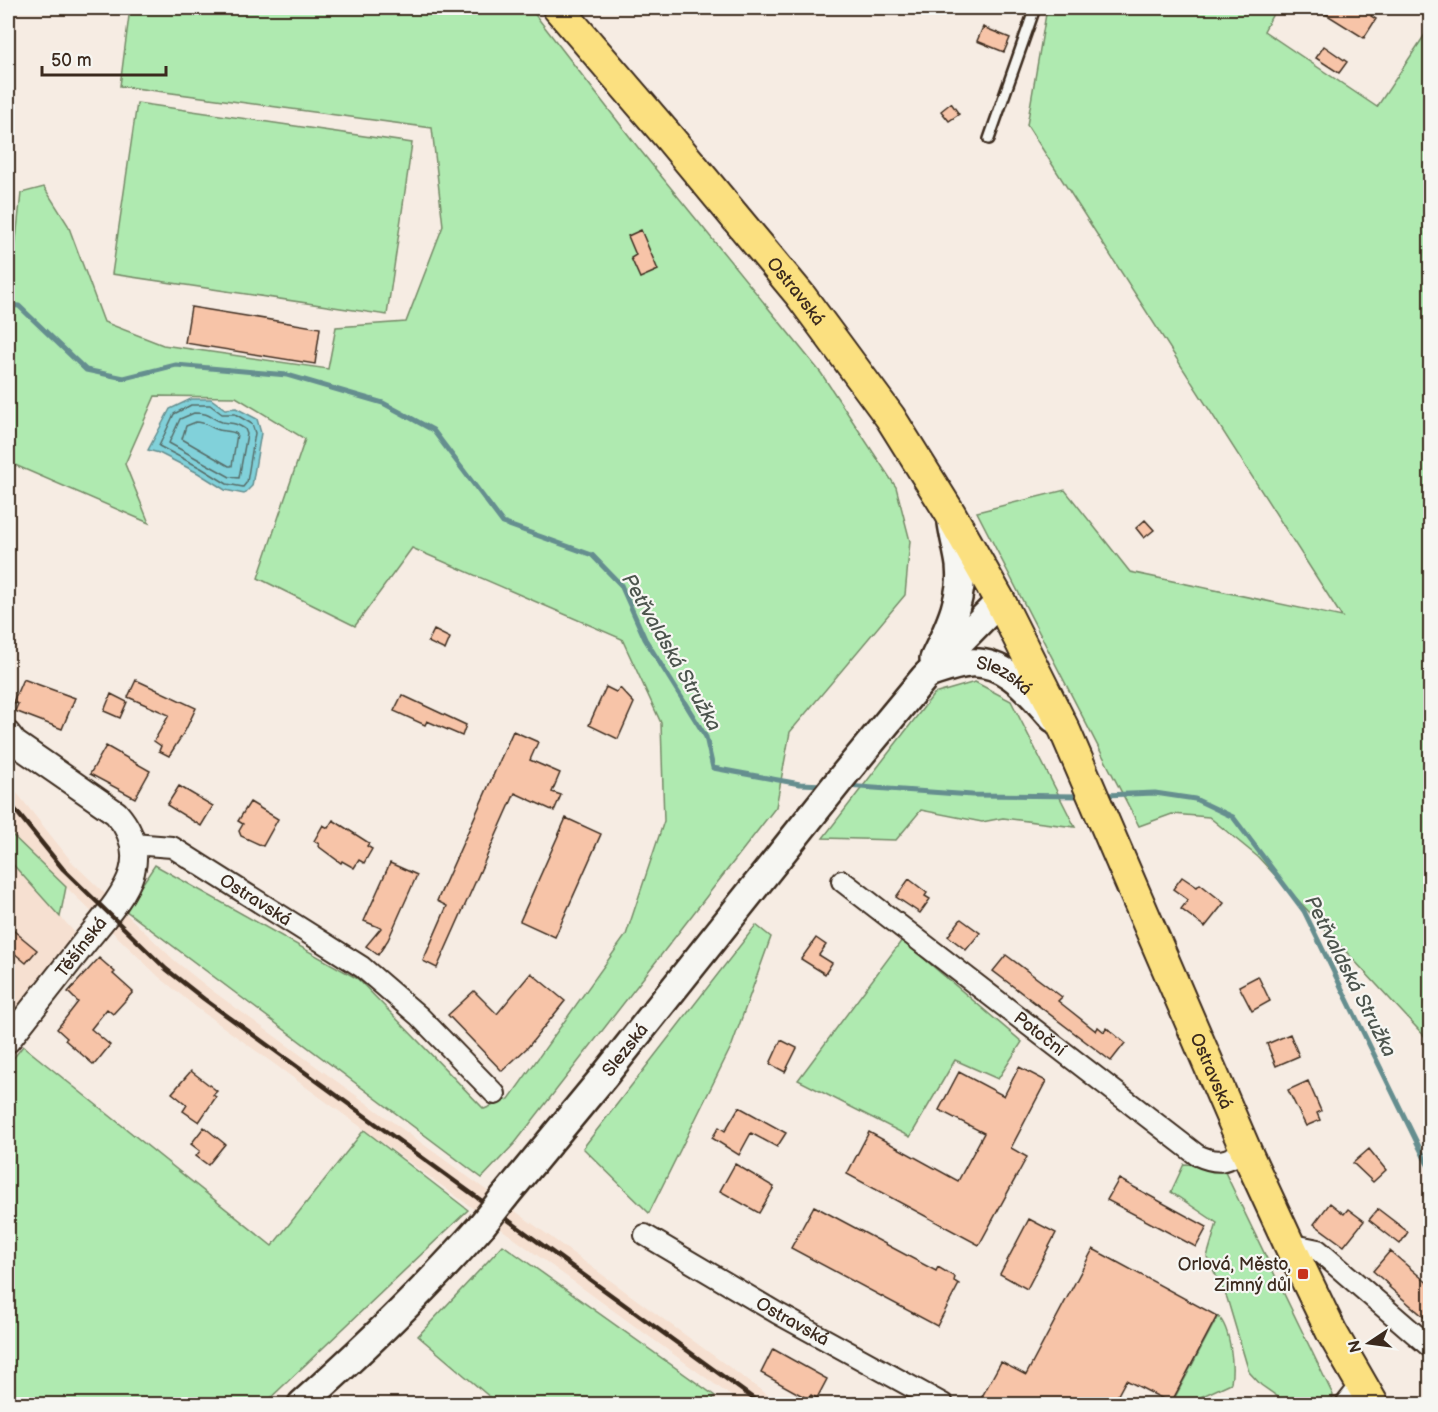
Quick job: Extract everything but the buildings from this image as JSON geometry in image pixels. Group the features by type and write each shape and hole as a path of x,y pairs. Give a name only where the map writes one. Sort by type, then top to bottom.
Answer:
{"main road":[{"name":"Ostravská","path":"558,8 800,295 890,417 950,513 1000,601 1065,731 1246,1151 1360,1398"},
{"path":"927,675 953,617 960,591 960,566 950,513"},
{"name":"Slezská","path":"302,1404 368,1344 482,1225 605,1075 843,776 927,675 1000,601"},
{"name":"Slezská","path":"927,675 968,663 983,663 1004,670 1018,681 1065,731"}],"street":[{"path":"8,734 15,743 116,813 127,825 133,844"},
{"name":"Těšínská","path":"8,1040 108,913 132,873 133,844"},
{"name":"Ostravská","path":"133,844 172,847 362,967 419,1016 495,1094"},
{"name":"Potoční","path":"842,881 1197,1155 1210,1161 1224,1161 1246,1151"},
{"name":"Ostravská","path":"645,1234 777,1313 943,1404"},
{"path":"1288,1244 1318,1250 1431,1347"}],"lane":[{"path":"989,139 1035,8"}],"shaded area":[{"path":"8,782 72,862 174,960 210,989 780,1404 742,1404 197,1008 159,977 8,831"},
{"path":"8,859 78,936 20,1009 8,1012"}],"green space":[{"path":"130,8 530,8 640,150 821,373 896,487 910,541 905,595 790,732 776,807 515,1143 482,1178 125,910 155,865 358,979 484,1109 509,1099 626,935 664,821 661,723 622,639 412,548 355,626 258,578 305,439 236,397 155,396 125,464 149,523 8,462 8,288 12,277 21,193 44,187 68,225 104,322 163,345 328,369 336,327 406,322 443,226 432,128 120,86"},
{"path":"1047,8 1276,8 1264,31 1377,107 1430,27 1430,1042 1258,857 1209,817 1172,814 1139,826 977,512 1065,490 1130,572 1342,617 1027,125"},
{"path":"137,103 412,143 387,315 112,274"},
{"path":"975,682 1011,701 1075,827 1003,818 982,822 921,810 896,840 823,838 934,694"},
{"path":"8,831 66,887 60,917 8,859"},
{"path":"756,925 771,937 732,1045 649,1213 583,1148"},
{"path":"902,940 1022,1042 998,1079 955,1060 910,1137 798,1080"},
{"path":"23,1046 272,1246 364,1130 468,1210 264,1404 8,1404 8,1065"},
{"path":"1184,1164 1222,1166 1333,1395 1331,1404 1294,1404 1284,1401 1261,1385 1249,1372 1227,1298 1207,1257 1217,1223 1171,1192"},
{"path":"503,1245 715,1396 709,1404 498,1404 418,1336"},
{"path":"1218,1316 1229,1338 1231,1383 1192,1401 1172,1403"}],"water":[{"path":"191,399 211,399 225,409 236,408 257,419 261,433 252,486 244,494 225,490 198,473 159,453 148,450 170,409"}],"waterway":[{"name":"Petřvaldská Stružka","path":"8,305 19,306 86,370 124,378 176,365 287,375 383,403 433,430 503,523 592,555 621,585 645,639 706,737 713,768 800,784 825,785"},
{"name":"Petřvaldská Stružka","path":"846,786 972,795 1082,796"},
{"name":"Petřvaldská Stružka","path":"1104,795 1155,793 1195,799 1233,817 1304,911 1430,1168"}],"railway":[{"path":"8,801 63,869 166,969 761,1404"}],"place":[{"name":"Orlová, Město, Zimný důl","path":"1303,1274"}]}
